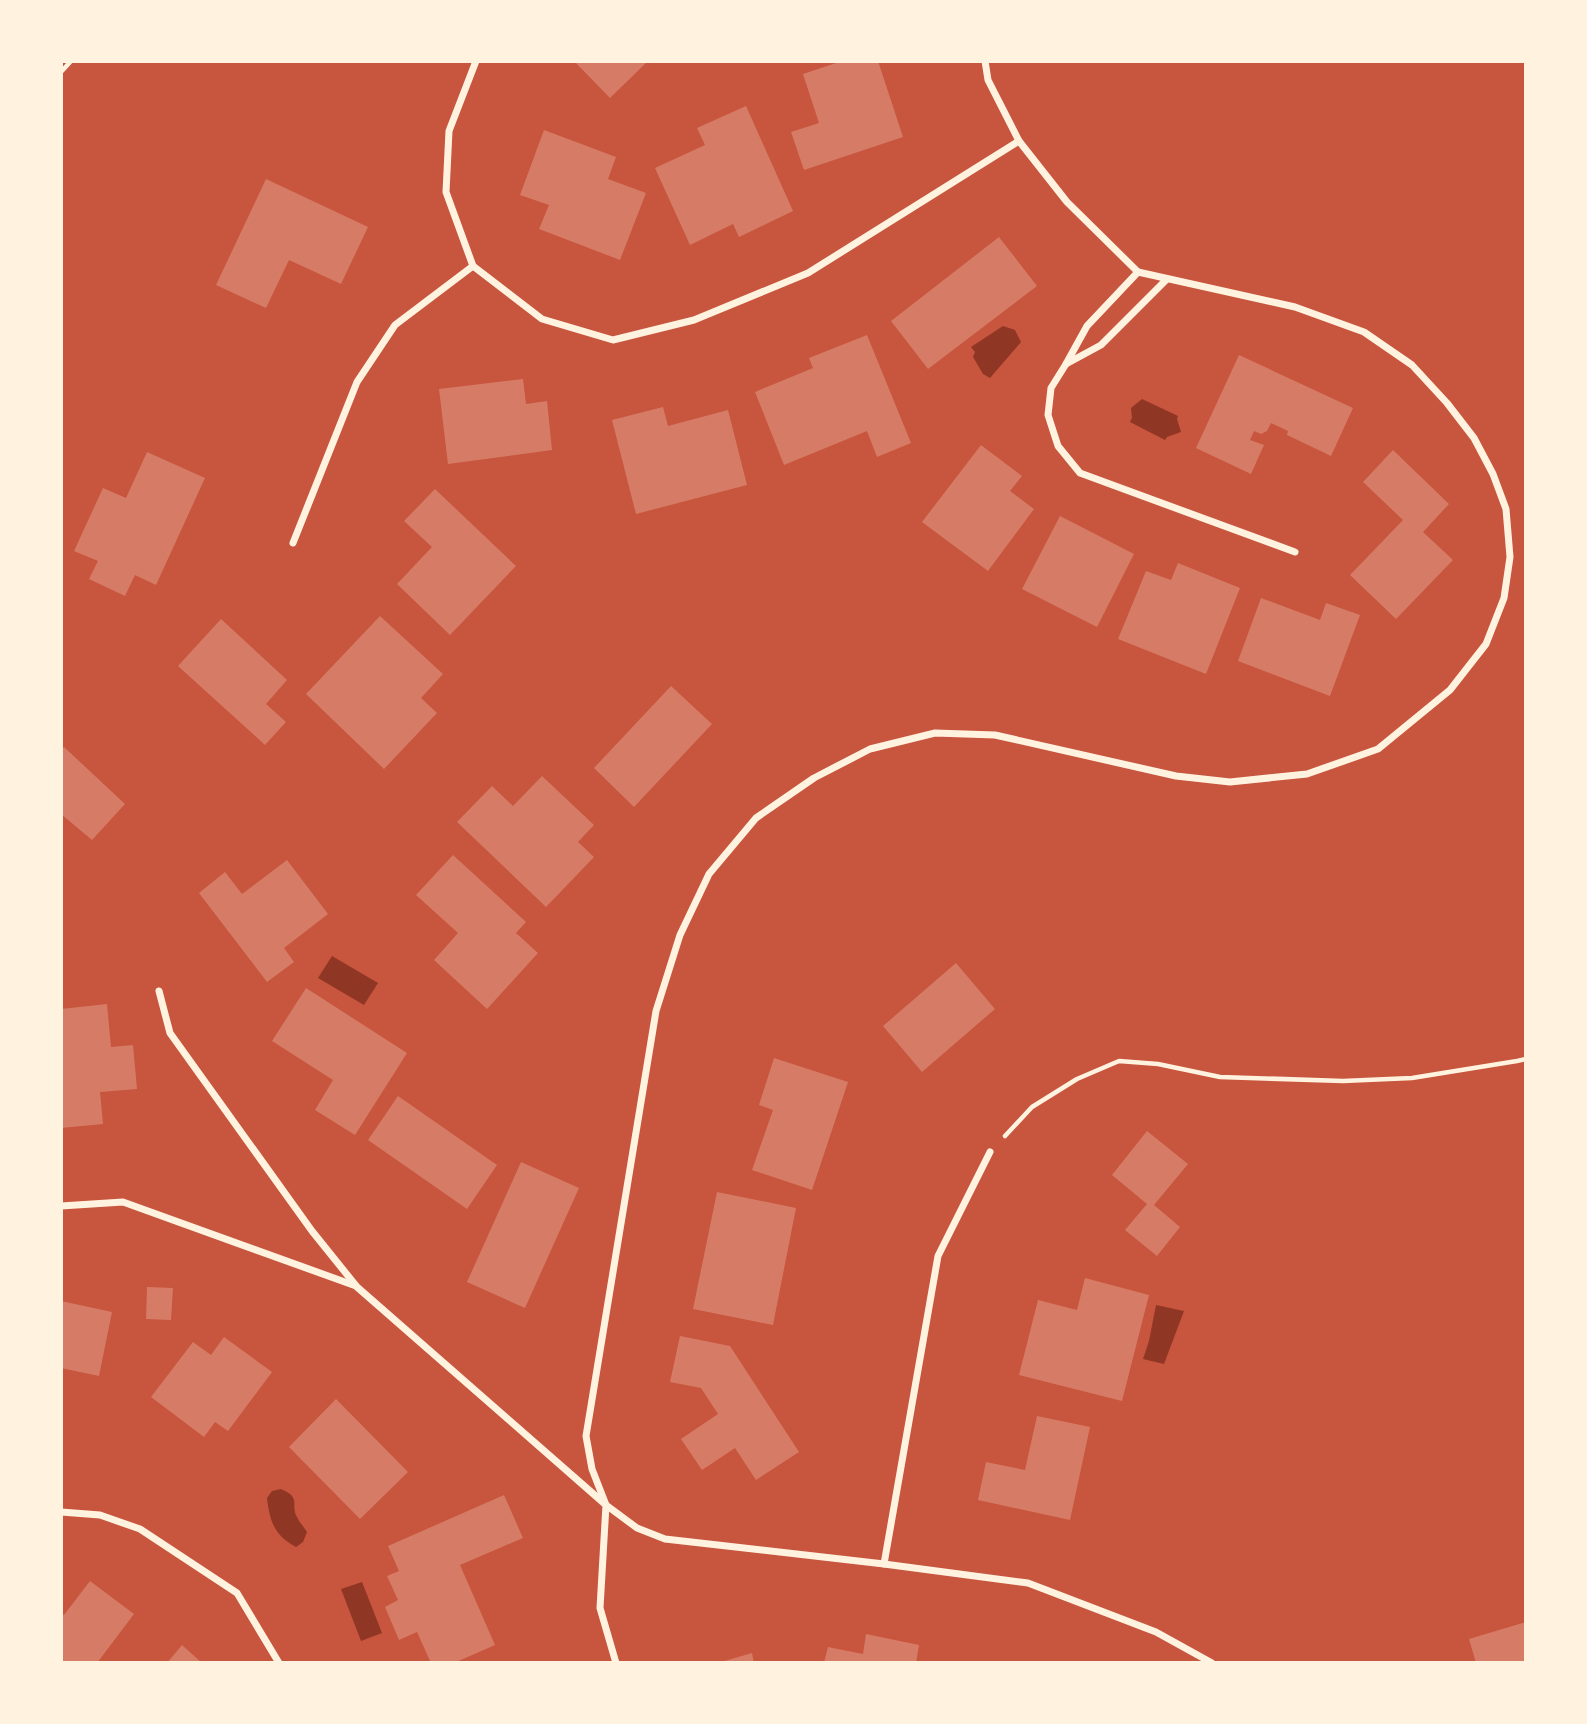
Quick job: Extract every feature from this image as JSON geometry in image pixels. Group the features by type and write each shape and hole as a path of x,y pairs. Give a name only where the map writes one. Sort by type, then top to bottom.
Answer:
{"street":[{"path":"477,61 449,131 446,192 473,266 542,319 613,340 694,320 808,273 1018,141"},
{"path":"616,1663 600,1608 606,1505 592,1469 586,1436 656,1011 680,934 709,874 756,818 814,778 870,749 935,733 995,735 1176,776 1230,782 1307,774 1378,749 1450,690 1486,644 1504,598 1510,557 1506,509 1493,474 1474,438 1447,402 1412,365 1364,332 1295,307 1138,272 1067,202 1018,141 988,80 985,61"},
{"path":"293,543 357,382 395,325 473,266"},
{"path":"1138,272 1087,326 1051,388 1048,415 1058,446 1080,473 1295,552"},
{"path":"1066,364 1101,345 1167,279"},
{"path":"159,991 170,1033 312,1231 357,1287 606,1505 637,1528 665,1539 1028,1583 1156,1632 1212,1663"},
{"path":"884,1564 938,1256 990,1153"},
{"path":"61,1206 122,1202 357,1287"},
{"path":"61,1512 100,1515 140,1529 237,1593 279,1663"}],"path":[{"path":"61,72 71,61"},
{"path":"990,1153 1032,1107 1076,1079 1119,1061 1158,1064 1220,1077 1343,1081 1412,1078 1526,1059"}],"shaded area":[{"path":"1003,326 1015,330 1021,342 990,378 983,374 973,357 975,352 971,347"},
{"path":"1142,399 1178,416 1181,432 1165,440 1130,422 1131,408"},
{"path":"332,956 378,983 364,1005 318,978"},
{"path":"1156,1305 1184,1311 1164,1364 1143,1359"},
{"path":"281,1489 293,1498 297,1517 307,1532 303,1542 296,1547 278,1533 270,1514 267,1498 272,1491"},
{"path":"362,1582 382,1633 361,1641 341,1589"}],"building":[{"path":"574,61 648,61 610,98"},
{"path":"842,61 878,61 903,137 804,170 791,132 819,123 803,74"},
{"path":"746,106 793,211 739,237 733,224 690,245 655,168 705,145 697,128"},
{"path":"544,130 616,157 608,179 646,193 620,260 539,229 549,205 520,195"},
{"path":"266,179 368,227 341,284 289,260 266,308 216,285"},
{"path":"999,237 1037,286 928,369 891,321"},
{"path":"867,335 911,443 877,457 867,431 784,465 755,392 813,368 809,358"},
{"path":"1239,355 1353,408 1331,456 1287,435 1288,431 1271,423 1267,431 1261,434 1254,431 1250,440 1264,445 1251,474 1196,448"},
{"path":"523,379 526,404 547,401 552,450 448,464 439,389"},
{"path":"663,407 668,426 728,410 747,485 636,514 612,420"},
{"path":"981,445 1022,476 1010,491 1034,509 988,571 922,522"},
{"path":"1393,450 1449,504 1423,532 1453,560 1396,619 1350,575 1403,520 1363,482"},
{"path":"147,452 205,478 156,585 135,575 125,596 89,579 98,561 74,551 103,488 126,498"},
{"path":"435,489 516,566 450,635 397,584 432,547 404,521"},
{"path":"1060,516 1134,554 1097,627 1022,589"},
{"path":"1178,563 1240,588 1206,674 1118,639 1146,571 1171,580"},
{"path":"1261,598 1320,620 1326,603 1360,615 1330,696 1238,661"},
{"path":"380,616 443,674 421,698 437,713 384,769 306,694"},
{"path":"221,619 287,680 266,704 286,722 265,745 178,666"},
{"path":"671,686 712,724 634,807 594,768"},
{"path":"64,747 125,804 92,840 61,814 61,750"},
{"path":"542,776 594,825 578,842 594,857 546,907 457,822 492,786 513,806"},
{"path":"453,855 526,922 516,933 538,953 487,1009 434,960 458,933 416,895"},
{"path":"287,860 328,914 284,948 294,962 267,982 199,893 225,872 242,894"},
{"path":"956,963 995,1009 922,1072 883,1026"},
{"path":"306,988 407,1053 355,1135 315,1110 333,1080 272,1041"},
{"path":"107,1004 111,1047 133,1045 137,1089 100,1092 103,1124 61,1128 61,1009"},
{"path":"774,1058 848,1082 812,1190 752,1170 773,1110 759,1105"},
{"path":"398,1096 497,1165 467,1209 368,1140"},
{"path":"1147,1131 1188,1164 1154,1205 1180,1227 1157,1256 1125,1230 1147,1204 1112,1175"},
{"path":"521,1162 579,1188 525,1308 467,1282"},
{"path":"717,1192 796,1208 773,1325 693,1309"},
{"path":"1085,1278 1149,1295 1122,1401 1019,1375 1038,1300 1077,1310"},
{"path":"147,1287 173,1288 171,1320 146,1319"},
{"path":"61,1301 112,1312 99,1376 61,1368"},
{"path":"680,1336 730,1346 799,1452 756,1480 735,1448 702,1470 681,1439 718,1414 701,1388 670,1382"},
{"path":"224,1337 272,1372 228,1431 215,1422 204,1437 151,1397 193,1342 211,1355"},
{"path":"336,1399 408,1472 360,1519 289,1447"},
{"path":"1037,1416 1090,1427 1070,1520 978,1500 986,1462 1025,1470"},
{"path":"504,1495 523,1538 460,1565 495,1645 454,1663 431,1663 417,1632 399,1640 385,1607 398,1600 387,1576 399,1571 388,1546"},
{"path":"90,1581 134,1614 97,1663 61,1663 61,1613 64,1615"},
{"path":"1526,1622 1526,1663 1476,1663 1469,1639"},
{"path":"866,1634 919,1645 916,1663 824,1663 828,1647 863,1654"},
{"path":"182,1645 202,1663 167,1663"},
{"path":"752,1653 754,1663 721,1663 721,1662"}]}
